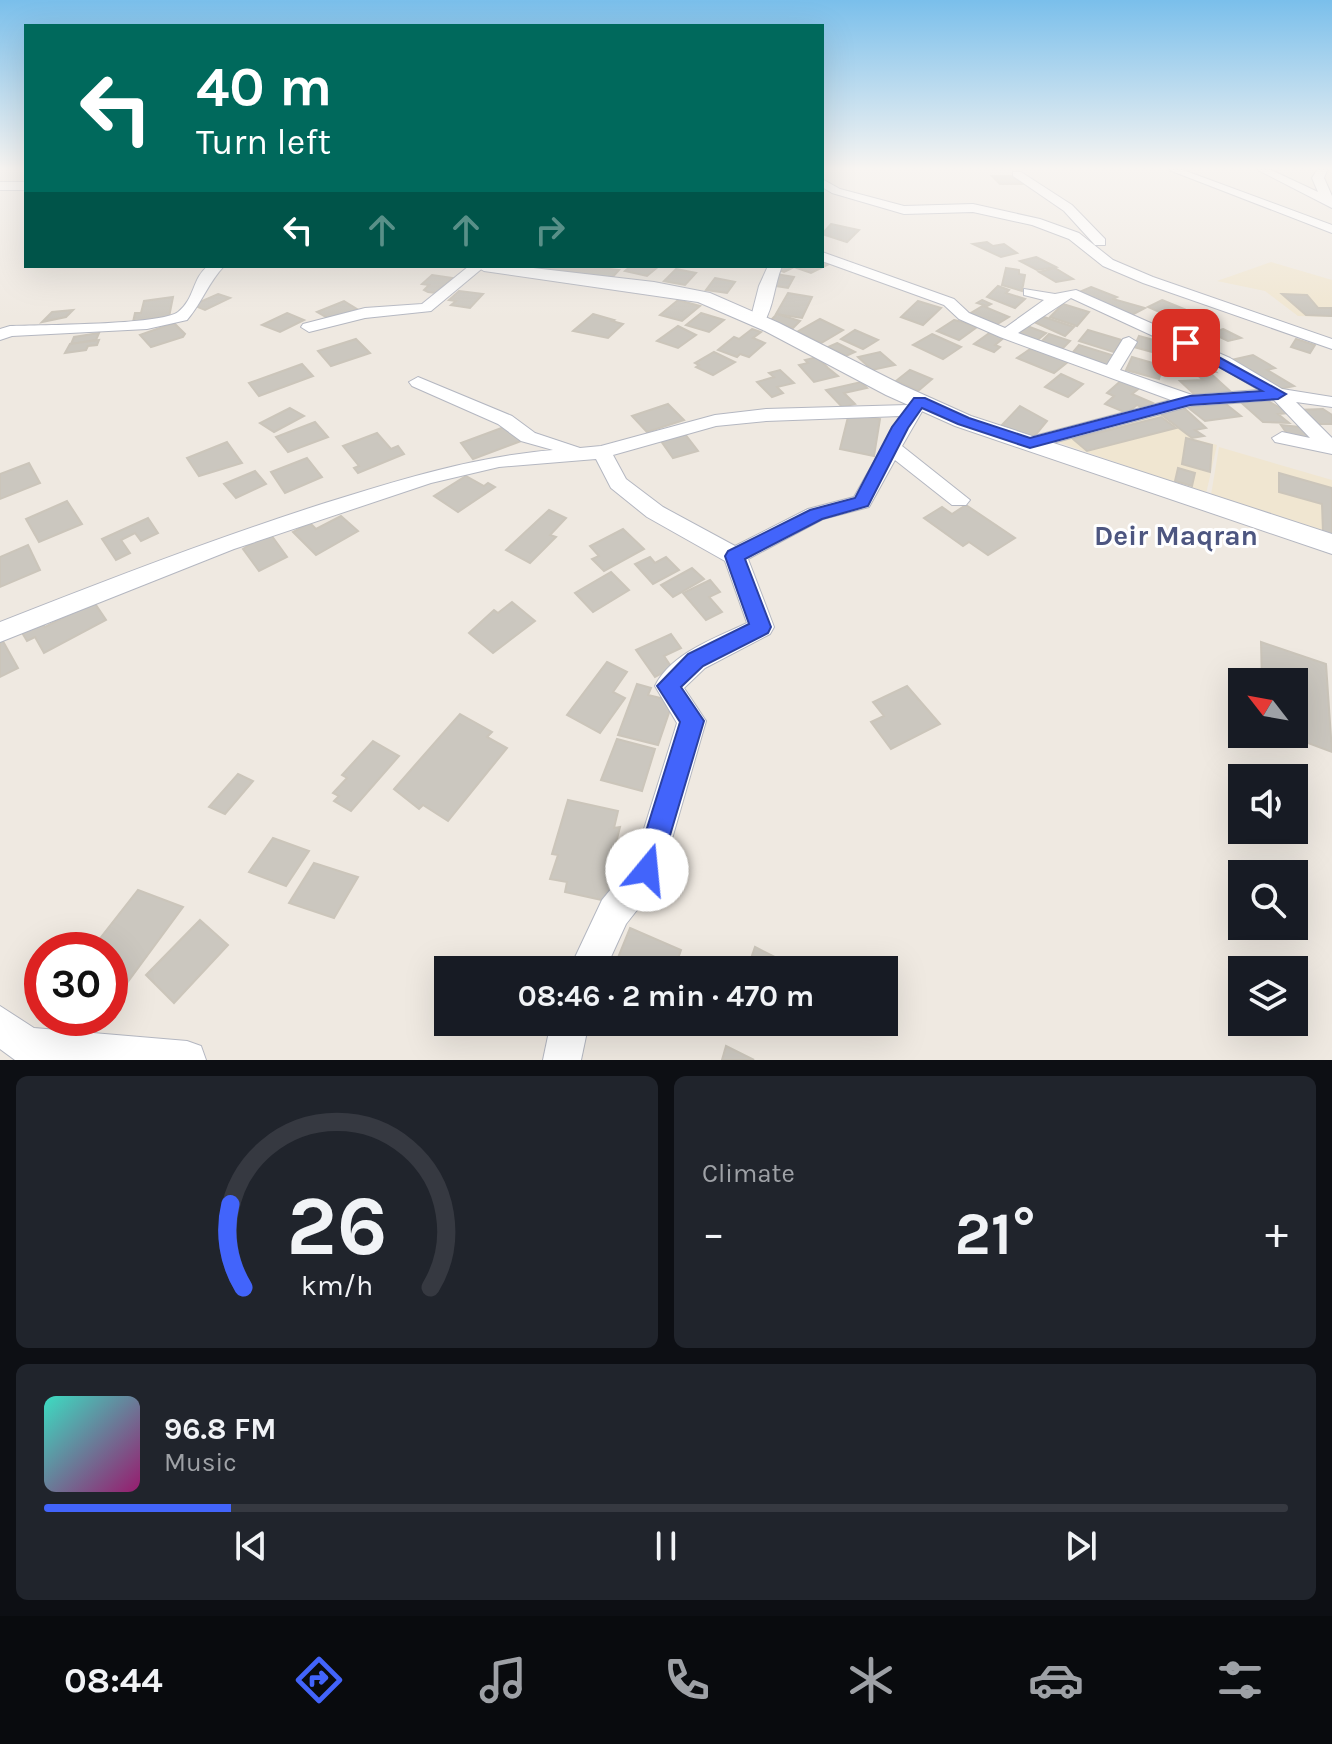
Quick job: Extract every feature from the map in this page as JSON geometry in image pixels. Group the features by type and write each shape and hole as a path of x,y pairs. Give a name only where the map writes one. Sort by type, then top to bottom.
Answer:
{"street":[{"path":"1025,219 1074,236 1098,256 1148,280 1332,344"},
{"path":"1078,219 1096,239 1125,259 1098,256"},
{"path":"1306,219 1332,229"},
{"path":"824,257 949,302 964,316 1006,334 1190,401"},
{"path":"0,335 10,331 147,324 182,317 199,296 204,276 214,268"},
{"path":"309,327 365,313 426,308 478,268"},
{"path":"504,268 703,297 758,321 916,406 1332,544"},
{"path":"758,321 766,286 774,268"},
{"path":"1029,292 1056,299"},
{"path":"1006,334 1056,299 1071,293 1224,362 1278,394 1332,448"},
{"path":"1110,373 1129,342"},
{"path":"418,382 505,420 528,437 595,453 618,483 655,512 735,556 761,627 696,660 668,686 692,721 647,870 614,912 594,956"},
{"path":"1030,443 1190,401 1278,394 1332,402"},
{"path":"735,556 816,514 862,502 900,427 916,406"},
{"path":"0,632 226,543 426,478 499,461 595,453 715,421 916,406"},
{"path":"1282,438 1332,448"},
{"path":"892,448 959,500"},
{"path":"562,1060 567,1036"},
{"path":"15,1044 187,1060"}],"shaded area":[{"path":"1271,262 1332,280 1332,317 1298,316 1265,291 1217,281"},
{"path":"1159,414 1191,438 1217,445 1206,494 1055,441"},
{"path":"1219,447 1332,480 1332,537 1211,495"}],"building":[{"path":"831,224 859,230 847,242 824,235"},
{"path":"987,242 993,246 1004,244 1017,253 1001,257 973,244"},
{"path":"1036,257 1056,267 1037,270 1020,261"},
{"path":"540,268 619,270 610,280 537,272"},
{"path":"629,268 657,268 647,276 625,271"},
{"path":"797,268 821,268 811,273"},
{"path":"1006,268 1019,270 1019,274 1025,275 1022,291 1002,285"},
{"path":"1055,268 1073,279 1056,282 1039,272"},
{"path":"676,269 696,273 685,285 664,281"},
{"path":"776,274 794,277 788,288 769,285"},
{"path":"432,275 452,278 436,293 428,292 424,290 429,285 422,284"},
{"path":"715,278 735,282 727,293 706,290"},
{"path":"998,286 1009,290 1006,293 1025,299 1015,308 987,297"},
{"path":"1091,287 1117,297 1113,299 1145,308 1132,315 1077,293"},
{"path":"459,291 483,294 470,308 451,305 456,301 449,300"},
{"path":"788,293 812,297 802,318 776,314"},
{"path":"218,294 230,298 205,310 193,305"},
{"path":"1282,294 1307,295 1318,308 1332,308 1332,316 1306,315"},
{"path":"173,297 169,317 133,322 135,313 141,313 144,301"},
{"path":"678,300 700,306 682,321 660,315"},
{"path":"982,300 991,304 985,307 1009,317 996,325 969,314 984,305 977,303"},
{"path":"1162,300 1184,309 1171,317 1148,307"},
{"path":"344,301 357,309 331,320 317,312"},
{"path":"918,301 941,308 923,325 901,317"},
{"path":"1063,304 1089,312 1077,326 1050,317"},
{"path":"73,310 66,317 42,322 52,312"},
{"path":"287,313 304,320 280,332 262,325"},
{"path":"701,313 724,320 709,332 686,325"},
{"path":"593,314 623,324 608,338 573,331"},
{"path":"777,314 800,321 793,328 770,321"},
{"path":"1041,316 1074,327 1065,336 1034,322"},
{"path":"820,319 843,330 821,343 797,332"},
{"path":"954,320 977,327 959,340 937,331"},
{"path":"174,323 185,334 183,337 151,347 140,335"},
{"path":"678,326 696,335 678,348 657,341"},
{"path":"1027,326 1046,333 1035,342 1016,335"},
{"path":"752,329 761,332 753,338 765,343 749,357 740,354 737,357 718,350 734,337 739,339"},
{"path":"1223,329 1241,338 1228,341 1211,333"},
{"path":"855,330 878,340 863,349 841,339"},
{"path":"1088,330 1122,340 1114,352 1079,341"},
{"path":"992,331 1006,336 995,345 1000,347 994,352 974,344"},
{"path":"99,333 96,340 71,344 74,337"},
{"path":"932,334 961,347 943,359 913,345"},
{"path":"1049,334 1070,341 1060,351 1039,344"},
{"path":"1139,336 1172,345 1167,356 1134,347"},
{"path":"356,339 370,353 331,366 318,351"},
{"path":"1296,339 1315,345 1310,353 1291,347"},
{"path":"99,340 97,345 88,346 86,350 65,353 70,344"},
{"path":"837,343 855,352 846,356 828,347"},
{"path":"1079,345 1115,356 1106,369 1069,357"},
{"path":"1033,347 1069,361 1054,373 1017,358"},
{"path":"714,352 735,362 713,375 696,367 699,365 695,363"},
{"path":"880,352 895,365 872,370 858,357"},
{"path":"1174,354 1198,354 1216,372 1189,369"},
{"path":"1253,355 1275,368 1267,370 1294,386 1275,390 1227,361"},
{"path":"817,357 838,376 814,382 799,365"},
{"path":"1132,357 1163,366 1159,379 1126,370"},
{"path":"302,364 313,376 259,396 249,383"},
{"path":"780,370 794,383 777,387 783,393 772,397 757,382 774,377 769,373"},
{"path":"910,370 932,379 918,391 896,381"},
{"path":"1193,371 1208,371 1232,393 1195,395 1180,381 1203,380"},
{"path":"1061,374 1083,384 1068,397 1045,387"},
{"path":"1123,379 1141,387 1132,394 1153,403 1146,409 1137,405 1127,413 1105,404 1114,396 1107,393"},
{"path":"861,382 867,388 844,393 855,404 842,407 826,390"},
{"path":"1261,397 1289,413 1278,414 1289,423 1263,422 1236,398"},
{"path":"1222,401 1241,416 1205,421 1186,406"},
{"path":"668,404 684,420 647,432 632,416"},
{"path":"1020,406 1047,421 1033,438 1002,425"},
{"path":"1183,407 1206,428 1195,430 1204,436 1192,438 1158,412"},
{"path":"290,408 304,416 274,432 260,423"},
{"path":"1323,409 1332,415 1332,424 1315,424 1298,410"},
{"path":"849,413 880,419 874,456 840,449"},
{"path":"1161,417 1176,428 1087,451 1073,439"},
{"path":"315,422 328,437 288,452 276,437"},
{"path":"1281,425 1309,428 1319,441 1290,438"},
{"path":"507,426 521,441 473,459 461,443"},
{"path":"377,433 391,449 398,446 404,454 358,473 354,468 359,466 343,446"},
{"path":"685,434 698,451 673,458 661,441"},
{"path":"1186,438 1212,445 1210,472 1182,464"},
{"path":"227,442 242,463 199,476 187,458"},
{"path":"307,458 322,477 285,493 271,472"},
{"path":"29,463 40,483 0,499 0,474"},
{"path":"1178,468 1195,473 1192,486 1175,481"},
{"path":"255,471 266,484 236,498 224,484"},
{"path":"1279,473 1332,488 1332,534 1323,532 1322,504 1279,492"},
{"path":"466,476 484,486 488,483 495,487 458,512 434,496"},
{"path":"67,501 82,524 39,542 26,519"},
{"path":"966,505 1015,538 988,555 969,542 963,546 924,518 942,507 952,514"},
{"path":"549,510 566,518 550,535 556,537 530,563 506,550"},
{"path":"341,516 358,531 316,555 293,532 310,523 316,529"},
{"path":"148,518 158,533 141,541 135,533 121,540 130,553 116,560 102,539"},
{"path":"623,529 644,549 604,571 592,559 599,556 590,546"},
{"path":"269,532 287,557 259,571 243,549"},
{"path":"28,545 40,570 0,587 0,557"},
{"path":"650,557 655,563 666,557 679,570 653,584 635,564"},
{"path":"692,568 704,579 673,597 661,585"},
{"path":"611,572 629,590 593,612 575,593"},
{"path":"710,580 720,592 709,597 722,612 706,620 683,593"},
{"path":"94,602 106,620 44,653 35,637 27,641 21,631 41,621 45,627"},
{"path":"512,602 535,621 493,653 469,633 494,610 498,613"},
{"path":"671,634 681,648 664,656 672,668 655,677 636,650"},
{"path":"0,636 18,668 0,677"},
{"path":"1261,642 1326,664 1332,752 1308,743 1308,668 1262,668"},
{"path":"607,662 627,672 613,692 625,698 600,733 567,715"},
{"path":"637,684 651,688 648,695 673,701 658,745 618,735"},
{"path":"907,686 940,724 891,749 871,722 884,716 873,702"},
{"path":"460,714 492,732 487,737 507,748 448,821 423,805 419,809 394,789"},
{"path":"617,739 655,749 642,791 601,780"},
{"path":"373,741 399,756 351,811 334,801 339,796 333,793 347,778 342,775"},
{"path":"238,774 253,781 225,814 209,807"},
{"path":"568,800 618,811 614,828 620,827 610,867 620,869 611,902 565,892 567,882 550,879 558,855 552,854"},
{"path":"273,838 309,851 286,886 249,872"},
{"path":"314,863 358,877 334,918 289,903"},
{"path":"138,890 183,907 128,982 128,932 105,932"},
{"path":"200,920 228,945 174,1003 146,975"},
{"path":"630,928 681,950 679,956 619,956"},
{"path":"755,947 773,956 752,956"},
{"path":"726,1046 754,1060 722,1060"}],"district":[{"name":"Deir Maqran","path":"1176,535"}],"route":[{"path":"647,870 692,721 668,686 696,660 761,627 735,556 816,514 862,502 900,427 919,401 963,421 1030,443 1190,401 1278,394 1186,343"}]}
